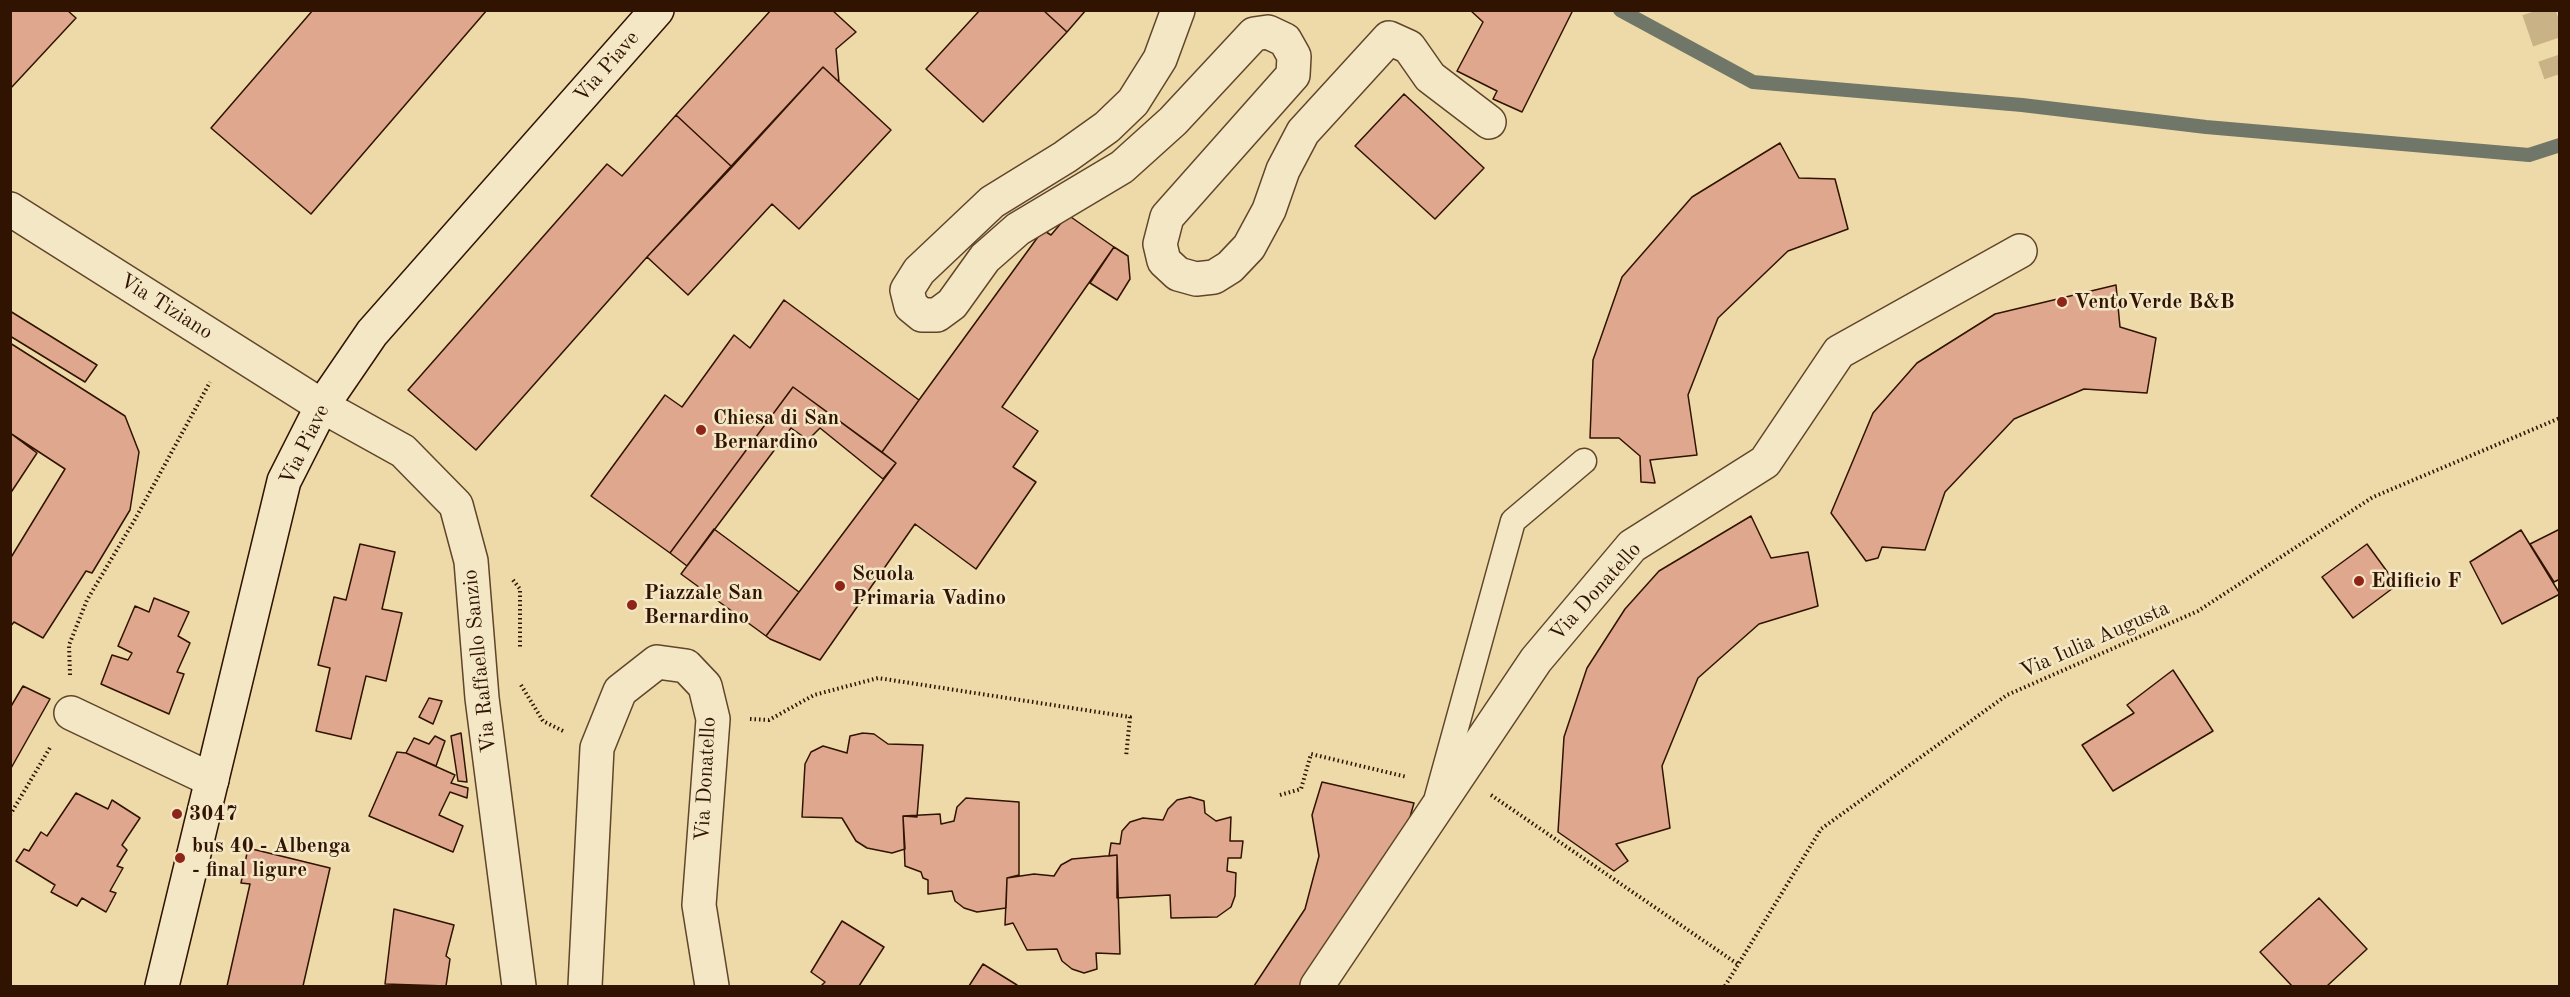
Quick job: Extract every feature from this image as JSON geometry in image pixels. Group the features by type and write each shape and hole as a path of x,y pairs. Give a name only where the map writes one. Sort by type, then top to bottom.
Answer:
{"street":[{"name":"Via Piave","path":"162,987 284,481 322,405 372,333 657,10"},
{"path":"1178,10 1160,59 1133,102 1107,127 1065,158 992,202 920,271 907,290 911,306 922,315 937,315 952,304 985,258 1018,229 1122,167 1173,121 1254,34 1268,32 1285,40 1294,56 1293,75 1167,217 1160,244 1164,261 1178,274 1196,279 1214,277 1230,267 1249,247 1269,210 1283,170 1303,132 1389,38 1409,47 1430,77 1489,122"},
{"name":"Via Tiziano","path":"10,209 322,405"},
{"name":"Via Donatello","path":"1317,987 1430,822 1451,780 1536,660 1632,546 1765,462 1839,352 2020,251"},
{"name":"Via Raffaello Sanzio","path":"322,405 403,451 456,505 471,561 482,698 519,987"},
{"name":"Via Donatello","path":"585,987 597,748 620,691 657,662 686,666 705,687 710,707 712,719 699,905 712,987"},
{"path":"71,713 212,780"}],"lane":[{"path":"1451,780 1513,520 1584,461"}],"path":[{"path":"10,815 71,713 69,645 87,600 134,521 229,347"},
{"name":"Via Iulia Augusta","path":"1725,987 1821,829 2007,695 2198,611 2373,497 2559,418"},
{"path":"506,570 520,589 520,660"},
{"path":"710,707 731,718 769,720 814,695 879,678 1130,717 1126,757"},
{"path":"520,683 543,721 597,748"},
{"path":"1280,795 1301,789 1311,754 1451,780 1739,965"}],"building":[{"path":"10,10 67,10 76,18 10,89"},
{"path":"313,10 487,10 311,214 211,128"},
{"path":"771,10 832,10 856,32 836,49 839,82 823,67 732,167 676,115"},
{"path":"980,10 1043,10 1067,32 983,122 926,69"},
{"path":"1043,10 1086,10 1067,32"},
{"path":"1470,10 1573,10 1522,112 1493,99 1497,91 1457,71 1483,22"},
{"path":"823,67 891,130 799,229 772,204 688,295 647,257"},
{"path":"1404,94 1484,168 1435,219 1355,146"},
{"path":"676,115 732,167 647,257 476,450 408,390 607,164 622,176"},
{"path":"1780,143 1799,178 1835,179 1848,229 1788,251 1718,318 1688,395 1697,455 1650,460 1655,483 1641,482 1640,456 1619,438 1590,438 1593,360 1622,277 1692,197"},
{"path":"1068,215 1114,247 1002,407 1038,431 1013,467 1036,482 976,569 915,524 820,660 770,639 766,636 896,463 882,452 1043,230 1051,235"},
{"path":"1114,247 1128,256 1130,279 1117,300 1090,283"},
{"path":"2116,285 2120,327 2156,338 2147,393 2084,389 2014,419 1945,492 1925,550 1882,547 1878,558 1866,561 1831,513 1873,413 1917,363 1995,314"},
{"name":"Chiesa di San Bernardino","path":"784,300 919,400 882,452 793,387 670,553 591,496 665,395 682,407 734,335 750,348"},
{"path":"10,311 97,365 85,382 10,336"},
{"path":"10,343 125,416 139,452 130,510 92,573 86,571 43,638 14,622 10,627 10,559 65,469 10,433"},
{"path":"793,387 896,463 883,479 820,428 808,440 791,428 687,566 670,553"},
{"path":"10,433 37,453 10,494"},
{"path":"1751,516 1771,558 1808,552 1818,606 1759,624 1698,678 1662,766 1670,828 1616,844 1628,861 1614,871 1558,832 1564,737 1587,668 1625,609 1659,571"},
{"path":"714,529 799,592 766,636 681,574"},
{"path":"2560,529 2560,579 2554,582 2530,544"},
{"path":"2521,530 2560,594 2502,624 2470,562"},
{"path":"360,544 395,552 382,609 402,613 386,681 366,676 351,739 316,731 330,668 318,665 334,597 346,600"},
{"name":"Edificio F","path":"2367,544 2397,585 2353,618 2322,577"},
{"path":"154,598 189,612 178,636 190,643 177,672 184,674 169,714 101,684 112,655 128,660 132,653 118,646 135,606 149,612"},
{"path":"2173,670 2213,731 2113,791 2082,745 2134,713 2127,705"},
{"path":"23,686 50,699 10,770 10,708"},
{"path":"429,698 442,701 433,724 419,717"},
{"path":"461,733 467,782 458,781 451,736"},
{"path":"863,733 874,734 888,744 923,745 917,817 903,816 905,849 892,853 867,848 856,841 842,818 802,817 805,764 811,752 823,746 847,753 850,736"},
{"path":"435,736 445,741 436,766 406,753 414,738 429,744"},
{"path":"397,752 406,753 455,775 451,783 468,788 467,798 450,792 439,815 463,826 453,852 369,816"},
{"path":"1322,782 1414,803 1408,824 1300,986 1254,986 1305,909 1319,856 1312,815"},
{"path":"76,793 108,809 112,800 140,818 122,845 127,850 117,866 123,868 110,891 116,893 106,912 82,898 77,906 51,892 55,885 16,861 24,849 29,851 41,832 47,836"},
{"path":"1190,797 1204,801 1205,813 1216,821 1231,817 1230,841 1243,841 1241,858 1228,858 1227,871 1236,873 1235,896 1231,907 1217,917 1171,918 1170,895 1117,898 1117,855 1109,856 1111,843 1120,844 1122,831 1130,822 1143,818 1163,820 1168,809 1177,800"},
{"path":"966,798 1019,802 1019,875 1007,878 1006,908 977,912 964,908 955,901 952,891 928,894 928,880 923,878 921,872 905,866 903,816 940,814 941,824 954,821 957,807"},
{"path":"248,848 330,868 303,986 227,986 250,884 241,883"},
{"path":"1117,855 1120,954 1096,953 1097,969 1084,973 1072,969 1062,961 1057,949 1027,950 1013,923 1005,925 1007,878 1034,874 1054,876 1061,865 1072,859"},
{"path":"2319,898 2367,949 2327,986 2292,986 2260,952"},
{"path":"394,909 454,925 446,956 450,959 446,986 385,984"},
{"path":"842,921 884,947 859,986 821,986 825,982 811,972"},
{"path":"983,964 1017,985 1017,986 969,986"}],"waterway":[{"path":"1620,10 1753,82 2022,105 2206,127 2529,155 2560,145"}],"tunnel":[{"path":"2538,10 2560,74"}],"place":[{"name":"VentoVerde B&B","path":"2062,302"},
{"name":"Chiesa di San Bernardino","path":"701,430"},
{"name":"Edificio F","path":"2359,581"},
{"name":"Scuola Primaria Vadino","path":"840,586"},
{"name":"Piazzale San Bernardino","path":"632,605"},
{"name":"3047","path":"177,814"},
{"name":"bus 40 - Albenga - final ligure","path":"180,858"}]}
